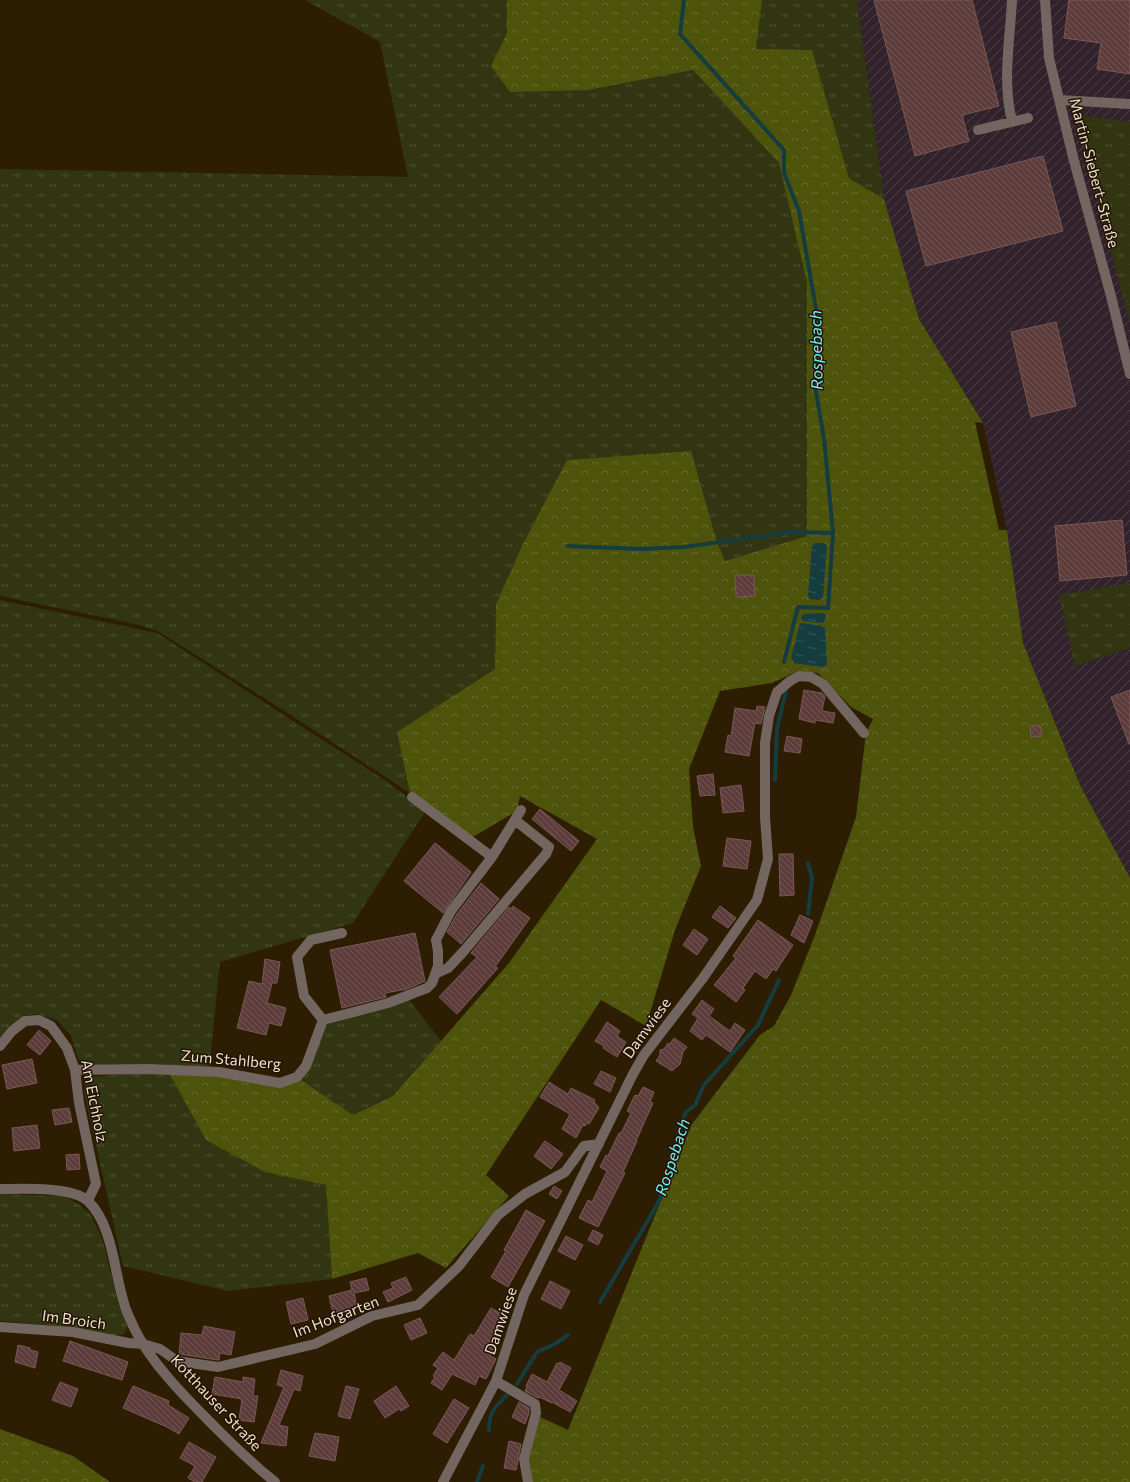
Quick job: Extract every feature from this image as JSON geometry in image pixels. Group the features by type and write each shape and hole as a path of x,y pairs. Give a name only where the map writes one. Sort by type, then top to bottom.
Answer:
{"street":[{"path":"1012,0 1007,80 1008,105 1012,121"},
{"name":"Martin-Siebert-Straße","path":"1045,0 1050,58 1059,100 1130,374"},
{"path":"1059,100 1130,104"},
{"path":"978,130 1028,118"},
{"name":"Damwiese","path":"443,1482 496,1381 524,1295 633,1074 644,1055 703,978 757,900 768,859 764,817 765,743 769,716 777,692 799,676 811,677 823,684 864,733"},
{"path":"412,797 492,857"},
{"path":"342,933 311,940 297,957 304,996 323,1020 388,1003 427,988 432,983 438,966 436,940 451,911 492,857 521,810"},
{"path":"435,974 448,968 463,952 546,854 549,847 515,820"},
{"name":"Am Eichholz","path":"0,1046 12,1031 25,1021 39,1020 52,1026 59,1034 67,1048 75,1070 78,1103 96,1184 88,1200"},
{"name":"Zum Stahlberg","path":"75,1070 148,1069 218,1072 280,1083 297,1077 306,1066 323,1020"},
{"name":"Im Hofgarten","path":"143,1344 160,1349 177,1361 218,1367 315,1344 372,1316 418,1305 459,1266 498,1214 525,1194 565,1172 584,1146 599,1144"},
{"name":"Kotthauser Straße","path":"0,1188 60,1190 73,1193 88,1200 100,1215 107,1234 124,1304 143,1344 168,1378 198,1410 254,1465 275,1482"},
{"name":"Im Broich","path":"0,1327 73,1332 128,1343 143,1344"},
{"path":"496,1381 535,1404 536,1413 524,1459 528,1482"}],"shaded area":[{"path":"857,0 1130,0 1130,878 1080,785 1023,643 1007,530 983,423 919,319 884,199"}],"green space":[{"path":"305,0 507,0 507,33 491,66 588,90 693,70 779,163 807,283 807,536 725,561 716,539 496,604 495,669 397,732 410,793 158,631 135,624 0,596 0,169 408,177 380,42"},
{"path":"507,0 762,0 756,49 812,50 849,178 884,199 919,319 983,423 975,422 999,530 1007,530 1023,643 1080,785 1130,878 1130,1482 533,1482 529,1460 540,1417 568,1430 692,1124 760,1035 774,1026 791,995 815,935 856,817 866,733 873,719 851,707 818,673 798,671 772,683 720,691 689,769 693,827 701,866 675,930 646,1026 601,1000 486,1175 509,1196 446,1268 418,1253 332,1279 326,1185 265,1172 206,1140 168,1071 279,1084 298,1078 353,1115 393,1096 509,963 597,839 520,796 517,811 471,838 410,793 397,732 495,669 496,604 523,544 567,460 691,451 716,539 725,561 807,536 807,283 779,163 693,70 588,90 510,92 491,66 507,33"},
{"path":"762,0 857,0 884,199 849,178 812,51 756,49"},
{"path":"1075,114 1130,122 1130,323"},
{"path":"1130,583 1130,648 1075,666 1059,595"},
{"path":"0,600 157,633 380,777 426,810 353,923 220,962 209,1070 89,1066 78,1059 71,1036 57,1020 38,1014 24,1016 9,1027 0,1038"},
{"path":"407,997 441,1041 393,1096 353,1115 298,1078 325,1020"},
{"path":"168,1071 265,1172 326,1185 332,1279 228,1291 123,1266 84,1092 87,1077"},
{"path":"0,1194 64,1196 80,1205 91,1215 103,1241 118,1303 128,1325 124,1334 110,1338 74,1327 0,1321"},
{"path":"0,1429 73,1456 110,1482 0,1482"}],"water":[{"path":"815,543 825,543 827,546 823,598 819,600 810,599 808,595 812,546"},
{"path":"824,613 826,615 823,623 803,621 801,618 802,615 805,614"},
{"path":"800,623 825,626 827,665 823,667 794,663 791,658"}],"building":[{"path":"874,0 972,0 999,106 962,115 969,141 915,156"},
{"path":"1069,0 1130,0 1130,74 1097,69 1101,43 1064,38"},
{"path":"1043,156 1063,231 926,266 906,191"},
{"path":"1056,322 1076,406 1031,417 1011,332"},
{"path":"1122,520 1127,575 1060,581 1055,526"},
{"path":"735,575 754,575 755,596 736,597"},
{"path":"804,690 822,693 825,696 822,711 835,713 833,723 815,720 815,723 799,719"},
{"path":"1130,690 1130,744 1129,744 1111,697"},
{"path":"757,706 765,707 761,724 755,723 749,756 725,752 728,735 731,736 735,708 756,711"},
{"path":"1040,725 1042,736 1031,737 1030,726"},
{"path":"787,736 802,739 800,753 784,751"},
{"path":"713,774 715,795 700,796 697,776"},
{"path":"741,785 744,811 723,813 720,788"},
{"path":"540,809 579,841 571,851 532,819"},
{"path":"727,838 751,841 747,869 723,866"},
{"path":"435,843 471,872 443,913 404,881"},
{"path":"779,854 793,854 794,895 780,896"},
{"path":"481,883 499,899 461,944 447,932 457,914"},
{"path":"513,906 530,918 495,967 498,968 457,1014 439,997 477,957 471,953 509,907 511,909"},
{"path":"720,906 736,918 728,928 712,917"},
{"path":"800,915 813,921 804,943 791,935"},
{"path":"758,920 793,945 776,971 773,969 766,979 755,971 743,988 745,990 736,1002 714,985 736,958 733,956"},
{"path":"694,929 708,939 697,955 683,945"},
{"path":"415,933 425,981 407,989 385,993 386,997 342,1008 330,950"},
{"path":"265,959 280,962 277,983 272,983 267,1003 286,1008 281,1026 269,1023 266,1035 237,1028 249,981 262,984"},
{"path":"702,1000 714,1009 709,1016 730,1031 735,1023 745,1030 730,1052 706,1035 702,1040 690,1031 698,1018 692,1014"},
{"path":"607,1022 620,1031 617,1036 626,1042 617,1057 603,1048 604,1046 595,1041"},
{"path":"39,1030 51,1041 40,1055 27,1045"},
{"path":"674,1038 687,1047 683,1052 680,1064 672,1071 656,1061 660,1055 660,1050 664,1049 668,1043 670,1044"},
{"path":"32,1059 37,1083 7,1089 2,1065"},
{"path":"601,1071 616,1078 610,1092 594,1084"},
{"path":"549,1082 568,1094 571,1088 595,1100 594,1102 599,1108 589,1124 587,1123 585,1126 583,1125 576,1138 562,1129 570,1114 540,1097"},
{"path":"643,1087 654,1092 650,1102 653,1103 623,1172 625,1173 598,1227 579,1218 588,1200 592,1202 607,1171 600,1167 606,1155 608,1156 631,1113 627,1111 635,1095 638,1096"},
{"path":"69,1108 72,1122 55,1125 52,1110"},
{"path":"37,1125 40,1148 14,1151 12,1128"},
{"path":"545,1141 563,1154 551,1169 534,1156"},
{"path":"79,1154 80,1169 67,1170 66,1155"},
{"path":"554,1186 562,1191 557,1199 549,1194"},
{"path":"526,1210 545,1221 508,1287 491,1277 506,1251 504,1250"},
{"path":"593,1230 603,1235 598,1245 588,1240"},
{"path":"566,1236 583,1245 575,1260 558,1251"},
{"path":"406,1277 412,1290 388,1302 383,1292 393,1288 391,1283"},
{"path":"366,1278 369,1290 354,1293 357,1307 333,1313 329,1296 352,1290 350,1282"},
{"path":"550,1281 570,1291 561,1309 541,1299"},
{"path":"303,1298 308,1320 291,1324 286,1302"},
{"path":"491,1308 507,1317 492,1342 496,1344 490,1356 496,1359 486,1379 479,1376 475,1385 452,1374 442,1390 431,1383 438,1368 433,1365 443,1352 454,1360 470,1334 474,1336"},
{"path":"420,1318 427,1333 411,1340 404,1325"},
{"path":"204,1326 235,1332 231,1355 220,1353 218,1360 179,1354 181,1333 202,1335"},
{"path":"70,1341 128,1362 122,1380 63,1361"},
{"path":"18,1345 38,1352 35,1368 15,1362"},
{"path":"560,1362 571,1368 559,1390 577,1401 570,1412 552,1402 539,1397 538,1398 525,1391 532,1374 547,1382 557,1363 559,1364"},
{"path":"281,1370 303,1376 300,1391 294,1389 279,1425 288,1427 286,1446 261,1443 284,1387 277,1385"},
{"path":"215,1377 243,1382 243,1377 255,1379 253,1396 258,1396 254,1422 239,1420 242,1399 212,1394"},
{"path":"60,1382 78,1389 71,1407 52,1400"},
{"path":"133,1386 169,1401 168,1405 189,1418 179,1434 167,1427 123,1408"},
{"path":"346,1386 359,1389 350,1419 338,1416"},
{"path":"396,1386 409,1406 401,1411 399,1409 385,1418 374,1401"},
{"path":"454,1399 469,1408 447,1443 433,1434"},
{"path":"519,1402 529,1408 529,1413 525,1424 512,1417"},
{"path":"315,1433 339,1437 335,1461 309,1456"},
{"path":"509,1441 521,1444 516,1470 504,1468"},
{"path":"189,1442 216,1457 202,1482 195,1482 188,1478 195,1466 180,1458"}],"waterway":[{"name":"Rospebach","path":"684,0 680,34 784,150 784,173 799,211 817,315 815,387 824,438 833,533 828,608 798,607 784,662"},
{"path":"568,546 641,549 684,547 791,532 833,533"},
{"name":"Rospebach","path":"775,780 777,729 786,691"},
{"name":"Rospebach","path":"808,863 812,878 808,914"},
{"name":"Rospebach","path":"600,1302 658,1203 667,1180 668,1167 686,1112 695,1105 704,1085 758,1025 779,980"},
{"name":"Rospebach","path":"517,1384 537,1352 555,1344 568,1335"},
{"name":"Rospebach","path":"489,1430 490,1419 494,1410 508,1394"},
{"name":"Rospebach","path":"477,1482 483,1466"}]}
